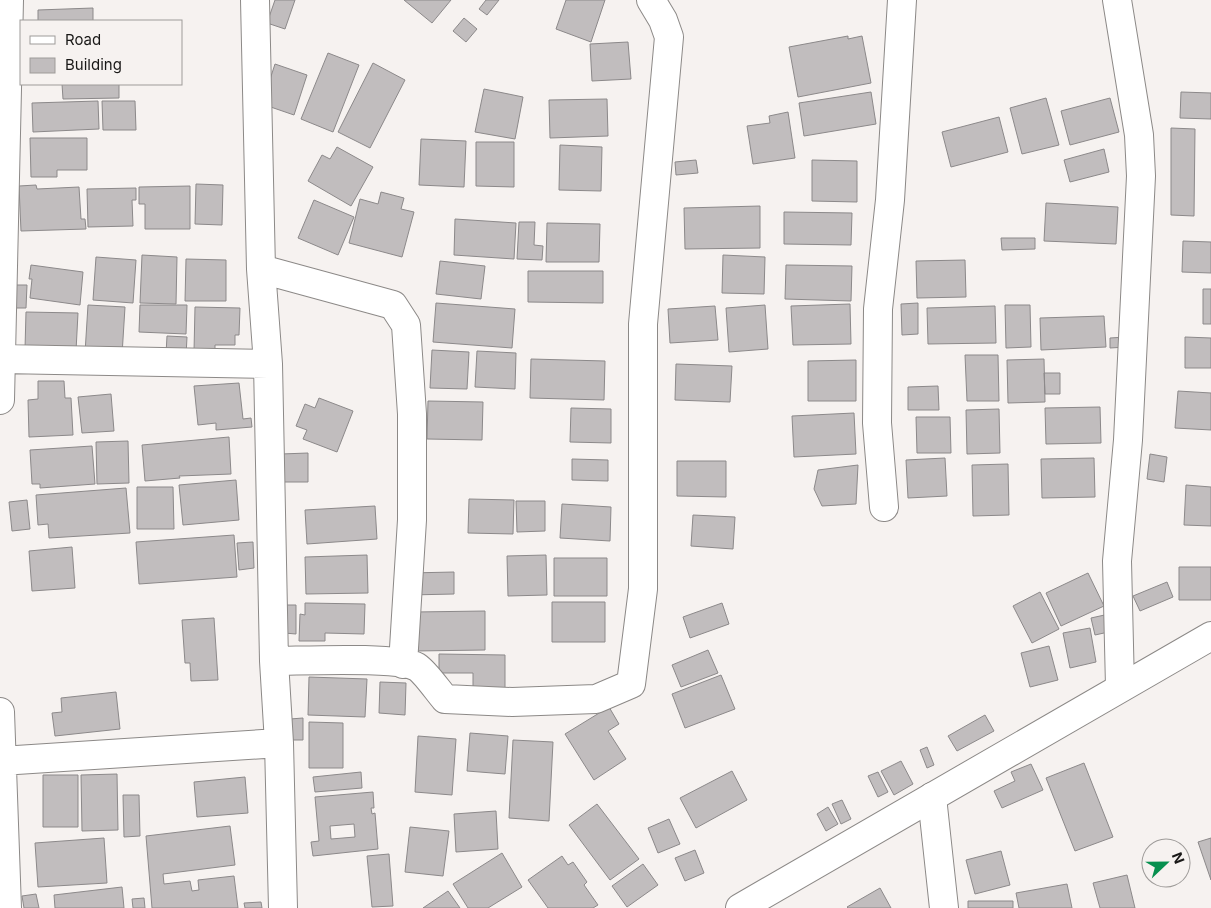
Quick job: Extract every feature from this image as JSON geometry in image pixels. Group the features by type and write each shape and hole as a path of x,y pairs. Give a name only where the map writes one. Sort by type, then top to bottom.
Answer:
{"street":[{"path":"0,400 9,0"},
{"path":"256,0 261,269 268,364 274,661 279,743 284,908"},
{"path":"274,661 403,664 417,668 446,699 512,702 596,699 631,684 643,589 644,324 669,37 663,20 651,0"},
{"path":"884,507 877,423 878,308 890,200 902,0"},
{"path":"1117,0 1139,135 1141,176 1128,440 1118,561 1120,687"},
{"path":"261,269 393,305 406,325 412,414 412,520 403,664"},
{"path":"2,359 268,364"},
{"path":"740,908 1211,636"},
{"path":"0,712 7,908"},
{"path":"1,760 279,743"},
{"path":"932,797 944,908"}],"building":[{"path":"275,0 295,0 285,29 267,23"},
{"path":"404,0 451,0 432,23"},
{"path":"486,0 499,0 487,15 479,9"},
{"path":"566,0 605,0 591,42 556,29"},
{"path":"93,8 93,20 38,20 38,10"},
{"path":"464,18 477,29 466,42 453,31"},
{"path":"848,36 848,39 862,36 871,83 798,97 789,47"},
{"path":"628,42 631,79 592,81 590,44"},
{"path":"328,53 359,65 333,132 301,119"},
{"path":"373,63 405,80 370,148 338,132"},
{"path":"275,64 307,75 294,115 262,104"},
{"path":"62,85 119,85 119,98 63,99"},
{"path":"484,89 523,97 515,139 475,132"},
{"path":"871,92 876,124 804,136 799,103"},
{"path":"1181,92 1211,93 1211,119 1180,118"},
{"path":"1046,98 1059,145 1022,154 1010,108"},
{"path":"1110,98 1119,132 1070,145 1061,111"},
{"path":"607,99 608,136 550,138 549,100"},
{"path":"98,101 99,129 33,132 32,103"},
{"path":"102,101 135,101 136,130 103,130"},
{"path":"788,112 795,158 753,164 747,126 770,123 769,116"},
{"path":"999,117 1008,152 951,167 942,132"},
{"path":"1171,128 1195,129 1194,216 1171,215"},
{"path":"30,138 87,138 87,170 57,170 57,177 31,177"},
{"path":"421,139 466,141 464,187 419,185"},
{"path":"476,142 514,142 514,187 476,186"},
{"path":"560,145 602,147 601,191 559,190"},
{"path":"337,147 373,167 351,206 308,181 322,155 330,159"},
{"path":"1104,149 1109,172 1070,182 1064,160"},
{"path":"696,160 698,173 676,175 675,162"},
{"path":"812,160 857,161 857,202 812,201"},
{"path":"196,184 223,185 222,225 195,224"},
{"path":"36,185 37,189 79,187 81,219 85,219 86,229 21,231 19,186"},
{"path":"190,186 190,229 145,229 145,204 139,204 139,187"},
{"path":"136,188 136,200 132,200 133,226 88,227 87,189"},
{"path":"381,192 404,198 401,209 414,212 402,257 349,243 360,199 378,204"},
{"path":"314,200 354,217 338,255 298,238"},
{"path":"1046,203 1118,207 1116,244 1044,241"},
{"path":"760,206 760,248 685,249 684,208"},
{"path":"784,212 852,213 851,245 784,244"},
{"path":"455,219 516,223 514,259 454,255"},
{"path":"519,222 535,222 534,245 543,246 542,260 517,259"},
{"path":"547,223 600,224 599,262 546,262"},
{"path":"1001,238 1035,238 1035,249 1002,250"},
{"path":"1183,241 1211,242 1211,273 1182,272"},
{"path":"142,255 177,257 176,304 140,303"},
{"path":"723,255 765,257 764,294 722,293"},
{"path":"96,257 136,260 133,303 93,300"},
{"path":"186,259 226,260 226,301 185,301"},
{"path":"965,260 966,297 917,298 916,261"},
{"path":"440,261 485,266 481,299 436,294"},
{"path":"31,265 83,272 80,305 30,298 32,279 29,279"},
{"path":"786,265 852,266 851,301 785,299"},
{"path":"528,271 603,271 603,303 528,302"},
{"path":"13,285 27,285 26,308 12,308"},
{"path":"1203,289 1211,289 1211,324 1203,324"},
{"path":"436,303 515,309 512,348 433,342"},
{"path":"918,303 918,334 902,335 901,304"},
{"path":"850,304 851,344 793,345 791,306"},
{"path":"88,305 125,307 122,355 85,353"},
{"path":"140,305 187,305 186,334 139,332"},
{"path":"765,305 768,349 729,352 726,308"},
{"path":"1005,305 1030,305 1031,347 1006,348"},
{"path":"715,306 718,340 670,343 668,309"},
{"path":"995,306 996,343 928,344 927,308"},
{"path":"195,307 240,308 239,335 235,335 235,345 215,345 215,351 194,351"},
{"path":"26,312 78,313 76,351 25,349"},
{"path":"1104,316 1106,347 1041,350 1040,318"},
{"path":"167,336 187,337 186,356 166,354"},
{"path":"1126,337 1127,347 1110,348 1110,338"},
{"path":"1185,337 1211,338 1211,368 1185,368"},
{"path":"432,350 469,352 467,389 430,388"},
{"path":"477,351 516,353 515,389 475,387"},
{"path":"965,355 998,355 999,401 967,401"},
{"path":"531,359 605,361 604,400 530,398"},
{"path":"1044,359 1045,402 1008,403 1007,360"},
{"path":"856,360 856,401 808,401 808,361"},
{"path":"676,364 732,366 730,402 675,400"},
{"path":"1044,373 1060,373 1060,394 1045,394"},
{"path":"38,381 64,381 65,398 71,398 73,435 29,437 28,400 38,399"},
{"path":"239,383 243,419 251,418 252,427 216,430 216,423 198,425 194,386"},
{"path":"938,386 939,410 908,410 908,387"},
{"path":"1178,391 1211,393 1211,430 1175,428"},
{"path":"111,394 114,431 82,433 78,397"},
{"path":"319,398 353,411 337,452 303,439 307,430 296,426 305,404 315,408"},
{"path":"428,401 483,402 482,440 427,439"},
{"path":"1100,407 1101,443 1046,444 1045,408"},
{"path":"571,408 611,409 611,443 570,442"},
{"path":"999,409 1000,453 967,454 966,410"},
{"path":"854,413 856,454 794,457 792,416"},
{"path":"916,417 950,417 951,453 917,453"},
{"path":"229,437 231,474 179,476 180,478 145,481 142,445"},
{"path":"128,441 129,483 97,484 96,442"},
{"path":"92,446 95,484 40,488 40,484 32,484 30,450"},
{"path":"308,453 308,482 282,482 281,454"},
{"path":"1150,454 1167,457 1164,482 1147,479"},
{"path":"945,458 947,496 908,498 906,460"},
{"path":"1094,458 1095,497 1042,498 1041,459"},
{"path":"572,459 608,460 608,481 572,480"},
{"path":"677,461 726,461 726,497 677,496"},
{"path":"1008,464 1009,515 973,516 972,465"},
{"path":"858,465 856,504 822,506 814,489 818,470"},
{"path":"236,480 239,520 183,525 179,485"},
{"path":"1186,485 1211,487 1211,526 1184,525"},
{"path":"137,487 173,487 174,529 137,529"},
{"path":"126,488 130,533 49,538 48,524 38,525 36,495"},
{"path":"469,499 514,500 513,534 468,533"},
{"path":"27,500 30,529 12,531 9,502"},
{"path":"516,501 545,501 545,531 517,532"},
{"path":"562,504 611,507 610,541 560,538"},
{"path":"375,506 377,539 307,544 305,510"},
{"path":"693,515 735,517 733,549 691,546"},
{"path":"234,535 237,577 139,584 136,542"},
{"path":"253,542 254,568 239,570 237,543"},
{"path":"72,547 75,588 32,591 29,551"},
{"path":"367,555 368,593 306,594 305,557"},
{"path":"546,555 547,595 508,596 507,556"},
{"path":"554,558 607,558 607,596 554,596"},
{"path":"1179,567 1211,567 1211,600 1179,600"},
{"path":"454,572 454,594 409,595 409,573"},
{"path":"1088,573 1104,606 1061,626 1046,593"},
{"path":"1167,582 1173,597 1140,611 1133,596"},
{"path":"1040,592 1059,629 1032,643 1013,606"},
{"path":"552,602 605,602 605,642 552,642"},
{"path":"305,603 365,604 364,634 325,633 325,641 299,641 300,614 305,615"},
{"path":"722,603 729,624 690,638 683,617"},
{"path":"285,605 296,605 296,634 284,633"},
{"path":"485,611 485,650 415,651 415,612"},
{"path":"1109,614 1113,631 1095,635 1091,618"},
{"path":"214,618 218,680 191,681 190,663 185,663 182,620"},
{"path":"1090,628 1096,662 1070,668 1063,633"},
{"path":"1049,646 1058,680 1030,687 1021,653"},
{"path":"708,650 718,673 681,687 672,665"},
{"path":"439,654 505,655 505,695 473,695 473,673 439,673"},
{"path":"721,675 735,709 685,728 672,694"},
{"path":"309,677 367,679 365,717 308,715"},
{"path":"380,682 406,683 405,715 379,713"},
{"path":"116,692 120,729 55,736 52,713 62,712 61,698"},
{"path":"609,707 619,724 608,731 626,759 594,780 565,734"},
{"path":"985,715 994,731 957,751 948,736"},
{"path":"303,718 303,740 290,740 290,719"},
{"path":"309,722 343,723 343,768 309,768"},
{"path":"470,733 508,736 505,774 467,771"},
{"path":"418,736 456,739 452,795 415,792"},
{"path":"513,740 553,742 549,821 509,818"},
{"path":"927,747 934,765 927,768 920,750"},
{"path":"901,761 913,784 894,795 881,771"},
{"path":"1084,763 1113,837 1075,851 1046,778"},
{"path":"1031,764 1043,790 1002,808 994,791 1015,781 1011,772"},
{"path":"732,771 747,800 696,828 680,798"},
{"path":"361,772 362,788 315,792 313,777"},
{"path":"878,772 888,792 878,797 868,776"},
{"path":"117,774 118,830 82,831 81,775"},
{"path":"43,775 78,775 78,827 43,827"},
{"path":"245,777 248,813 197,817 194,782"},
{"path":"373,792 374,808 371,808 372,814 375,813 378,849 313,856 311,842 319,841 315,797","holes":["354,824 355,837 331,839 330,826"]},
{"path":"123,795 139,795 140,836 124,837"},
{"path":"842,800 851,819 841,824 832,804"},
{"path":"597,804 639,859 610,880 569,825"},
{"path":"828,807 838,824 826,831 817,814"},
{"path":"496,811 498,849 456,852 454,814"},
{"path":"669,819 680,844 658,853 648,828"},
{"path":"230,826 235,865 163,874 164,884 190,881 192,891 199,890 198,880 234,876 238,908 152,908 146,836"},
{"path":"410,827 449,831 443,876 405,872"},
{"path":"104,838 107,883 38,887 35,843"},
{"path":"1211,838 1211,880 1198,842"},
{"path":"695,850 704,873 685,881 675,858"},
{"path":"1001,851 1010,885 975,894 966,860"},
{"path":"502,853 522,887 488,908 468,908 453,884"},
{"path":"389,854 393,906 372,907 367,856"},
{"path":"562,856 568,865 573,862 587,882 584,885 598,905 593,908 548,908 528,880"},
{"path":"643,864 658,885 627,907 612,886"},
{"path":"1127,875 1135,908 1100,908 1093,883"},
{"path":"1067,884 1072,908 1019,908 1016,893"},
{"path":"122,887 124,908 55,908 54,895"},
{"path":"880,888 891,908 847,907"},
{"path":"448,891 460,908 423,908"},
{"path":"36,894 39,908 24,908 22,896"},
{"path":"144,898 145,908 133,908 132,899"},
{"path":"968,901 1013,901 1013,908 968,908"},
{"path":"261,902 262,908 245,908 244,903"}]}
